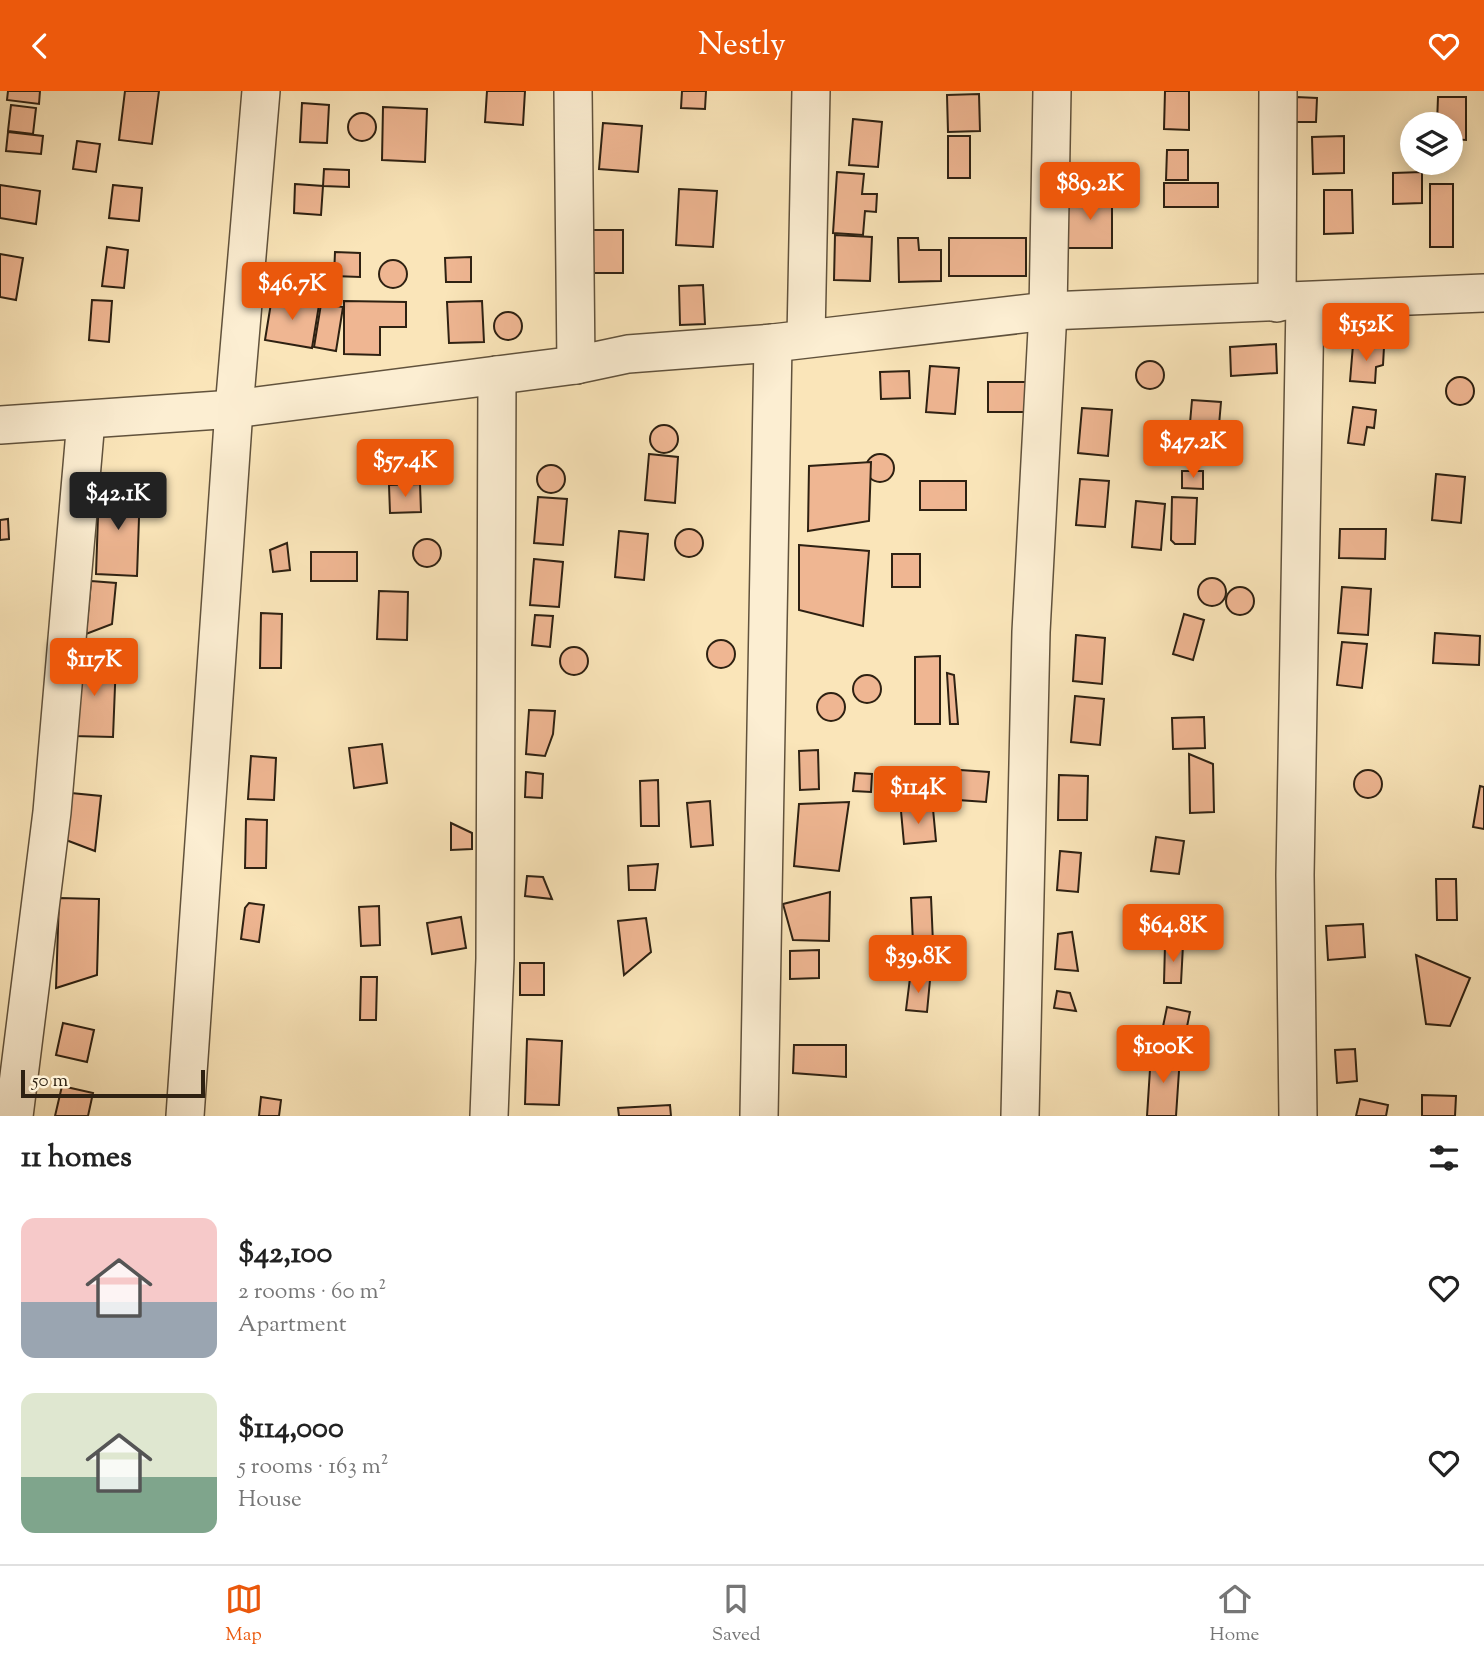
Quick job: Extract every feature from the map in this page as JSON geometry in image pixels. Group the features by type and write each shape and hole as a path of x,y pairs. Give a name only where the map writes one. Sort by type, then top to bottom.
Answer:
{"street":[{"path":"185,1116 234,409 261,91"},
{"path":"573,91 576,366"},
{"path":"760,1116 789,340 811,91"},
{"path":"1020,1116 1031,632 1048,311 1052,91"},
{"path":"1278,91 1291,302 1298,1116"},
{"path":"0,425 234,409 576,366 628,354 789,340 1048,311 1484,293"},
{"path":"489,1116 495,959 497,375"},
{"path":"14,1116 52,812 86,420"}],"building":[{"path":"8,91 40,91 39,104 7,100"},
{"path":"125,91 159,91 152,144 119,140"},
{"path":"487,91 525,91 523,125 485,122"},
{"path":"682,91 706,91 705,109 681,108"},
{"path":"1165,91 1189,91 1189,130 1164,129"},
{"path":"979,94 980,131 948,132 947,95"},
{"path":"1296,97 1317,98 1316,122 1296,122"},
{"path":"1438,97 1466,97 1466,140 1463,140 1463,112 1437,112"},
{"path":"302,103 329,105 327,143 300,142"},
{"path":"11,105 36,108 33,134 8,131"},
{"path":"383,107 427,109 425,162 382,160"},
{"path":"362,113 372,117 376,127 372,137 362,141 352,137 348,127 352,117"},
{"path":"853,119 882,122 878,167 849,165"},
{"path":"603,123 642,126 638,172 599,169"},
{"path":"8,132 43,136 41,154 6,151"},
{"path":"948,136 970,136 970,178 948,178"},
{"path":"1344,136 1344,173 1313,174 1312,137"},
{"path":"77,141 100,144 96,172 73,169"},
{"path":"1167,150 1188,150 1188,180 1166,180"},
{"path":"324,169 349,170 349,187 323,186"},
{"path":"837,172 864,174 862,194 877,194 876,212 865,211 863,235 833,233"},
{"path":"1393,173 1422,175 1422,203 1393,204"},
{"path":"1164,183 1218,183 1218,207 1164,207"},
{"path":"295,184 323,186 321,215 294,213"},
{"path":"1430,184 1453,184 1453,247 1430,247"},
{"path":"0,185 40,191 36,224 0,218"},
{"path":"113,185 142,188 139,221 109,218"},
{"path":"679,189 717,191 713,247 676,245"},
{"path":"1324,190 1352,190 1353,233 1324,234"},
{"path":"1112,196 1112,248 1068,248 1068,197"},
{"path":"593,230 623,230 623,273 593,273"},
{"path":"835,235 872,237 870,281 834,280"},
{"path":"898,238 918,238 919,250 941,250 941,281 899,282"},
{"path":"949,238 1026,238 1026,276 949,276"},
{"path":"107,247 128,250 124,288 102,286"},
{"path":"335,252 360,253 360,277 334,276"},
{"path":"0,254 23,258 16,300 0,297"},
{"path":"471,257 471,282 446,282 445,258"},
{"path":"393,260 403,264 407,274 403,284 393,288 383,284 379,274 383,264"},
{"path":"703,285 705,324 680,325 679,286"},
{"path":"272,297 319,305 312,348 265,340"},
{"path":"92,300 112,301 109,342 89,340"},
{"path":"344,301 406,302 406,327 380,327 380,355 344,354"},
{"path":"482,301 484,342 449,343 447,302"},
{"path":"321,304 343,307 336,351 314,347"},
{"path":"508,312 518,316 522,326 518,336 508,340 498,336 494,326 498,316"},
{"path":"1276,344 1277,373 1231,376 1230,347"},
{"path":"1353,345 1384,347 1383,365 1376,367 1375,383 1350,381"},
{"path":"1150,361 1160,365 1164,375 1160,385 1150,389 1140,385 1136,375 1140,365"},
{"path":"930,366 959,368 955,414 926,412"},
{"path":"909,371 910,398 881,399 880,372"},
{"path":"1460,377 1470,381 1474,391 1470,401 1460,405 1450,401 1446,391 1450,381"},
{"path":"988,382 1034,382 1035,412 988,412"},
{"path":"1192,400 1221,402 1217,448 1188,446"},
{"path":"1353,407 1376,410 1374,428 1367,427 1364,445 1348,443"},
{"path":"1082,408 1112,410 1108,456 1078,453"},
{"path":"664,425 674,429 678,439 674,449 664,453 654,449 650,439 654,429"},
{"path":"649,454 678,457 675,503 645,500"},
{"path":"880,454 890,458 894,468 890,478 880,482 870,478 866,468 870,458"},
{"path":"871,462 869,521 808,531 809,466"},
{"path":"551,465 561,469 565,479 561,489 551,493 541,489 537,479 541,469"},
{"path":"1182,471 1203,471 1203,489 1182,488"},
{"path":"1436,474 1465,477 1461,523 1432,520"},
{"path":"1080,479 1109,481 1105,527 1076,525"},
{"path":"920,481 966,481 966,510 920,510"},
{"path":"420,484 421,512 390,513 389,485"},
{"path":"99,487 140,489 137,576 96,574"},
{"path":"538,497 567,499 563,545 534,543"},
{"path":"1172,497 1197,498 1195,544 1175,544 1171,540"},
{"path":"1136,501 1165,504 1161,550 1132,547"},
{"path":"8,519 9,539 0,540 0,520"},
{"path":"689,529 699,533 703,543 699,553 689,557 679,553 675,543 679,533"},
{"path":"1340,529 1386,529 1385,559 1339,558"},
{"path":"619,531 648,534 644,580 615,577"},
{"path":"427,539 437,543 441,553 437,563 427,567 417,563 413,553 417,543"},
{"path":"287,543 290,570 273,572 270,550"},
{"path":"799,545 869,551 863,626 799,610"},
{"path":"311,552 357,552 357,581 311,581"},
{"path":"892,554 920,554 920,587 892,587"},
{"path":"534,559 563,562 559,607 530,605"},
{"path":"1212,578 1222,582 1226,592 1222,602 1212,606 1202,602 1198,592 1202,582"},
{"path":"91,581 116,583 112,624 86,634"},
{"path":"1240,587 1250,591 1254,601 1250,611 1240,615 1230,611 1226,601 1230,591"},
{"path":"1342,587 1371,589 1368,635 1338,633"},
{"path":"379,591 408,592 407,640 377,639"},
{"path":"261,613 282,614 281,668 260,668"},
{"path":"1184,614 1204,620 1193,660 1173,654"},
{"path":"535,615 553,616 550,647 532,645"},
{"path":"1435,633 1480,636 1479,665 1433,663"},
{"path":"1076,635 1105,638 1102,684 1073,681"},
{"path":"721,640 731,644 735,654 731,664 721,668 711,664 707,654 711,644"},
{"path":"1342,642 1367,644 1362,688 1337,685"},
{"path":"574,647 584,651 588,661 584,671 574,675 564,671 560,661 564,651"},
{"path":"940,656 940,724 915,724 915,657"},
{"path":"76,659 116,661 113,737 73,736"},
{"path":"947,673 954,675 958,724 950,724"},
{"path":"867,675 877,679 881,689 877,699 867,703 857,699 853,689 857,679"},
{"path":"831,693 841,697 845,707 841,717 831,721 821,717 817,707 821,697"},
{"path":"1075,696 1104,699 1100,745 1071,742"},
{"path":"529,710 555,711 553,734 545,756 526,754"},
{"path":"1204,717 1205,748 1173,749 1172,718"},
{"path":"382,744 387,783 354,788 349,748"},
{"path":"818,750 819,789 800,790 799,751"},
{"path":"1189,754 1213,764 1214,812 1190,813"},
{"path":"251,756 276,758 274,800 248,799"},
{"path":"960,770 989,772 986,802 958,800"},
{"path":"1368,770 1378,774 1382,784 1378,794 1368,798 1358,794 1354,784 1358,774"},
{"path":"526,772 543,774 542,798 525,797"},
{"path":"855,773 872,774 871,792 853,791"},
{"path":"1059,775 1088,776 1087,820 1058,820"},
{"path":"658,780 659,826 641,826 640,781"},
{"path":"1480,786 1484,787 1484,829 1473,827"},
{"path":"71,793 101,796 95,851 66,840"},
{"path":"710,801 713,845 691,847 687,803"},
{"path":"849,802 839,871 794,866 799,804"},
{"path":"933,809 936,841 904,844 901,811"},
{"path":"246,819 267,820 266,868 245,868"},
{"path":"451,823 472,833 472,849 451,850"},
{"path":"1156,837 1184,841 1179,874 1151,871"},
{"path":"1060,851 1081,853 1078,892 1057,890"},
{"path":"658,864 655,890 629,890 628,866"},
{"path":"527,876 543,877 552,899 525,896"},
{"path":"1436,879 1456,879 1457,920 1437,920"},
{"path":"830,892 829,941 793,940 783,904"},
{"path":"931,897 933,943 913,944 911,898"},
{"path":"59,898 99,899 97,975 56,988"},
{"path":"249,903 264,905 259,942 241,939 245,908"},
{"path":"379,906 380,945 361,946 359,907"},
{"path":"461,917 466,948 432,954 427,923"},
{"path":"646,918 651,952 624,975 618,921"},
{"path":"1363,924 1365,957 1328,960 1326,926"},
{"path":"1072,932 1078,971 1055,969 1058,934"},
{"path":"1165,945 1183,945 1181,983 1164,983"},
{"path":"819,950 819,978 790,979 790,951"},
{"path":"1416,955 1470,978 1450,1026 1426,1024"},
{"path":"520,963 544,963 544,995 520,995"},
{"path":"361,977 377,977 376,1020 360,1020"},
{"path":"910,978 930,980 927,1012 906,1010"},
{"path":"1057,991 1070,993 1076,1011 1054,1008"},
{"path":"1167,1007 1190,1012 1182,1051 1159,1046"},
{"path":"63,1023 94,1030 87,1062 56,1055"},
{"path":"527,1039 562,1041 559,1105 525,1104"},
{"path":"794,1045 846,1045 846,1077 793,1073"},
{"path":"1355,1049 1357,1081 1337,1083 1335,1050"},
{"path":"1151,1054 1180,1056 1176,1116 1147,1116"},
{"path":"62,1086 93,1093 88,1116 55,1116"},
{"path":"1422,1095 1456,1096 1455,1116 1422,1116"},
{"path":"261,1097 281,1100 279,1116 259,1116"},
{"path":"1360,1099 1388,1105 1386,1116 1356,1116"},
{"path":"670,1105 671,1116 619,1116 618,1108"}]}
